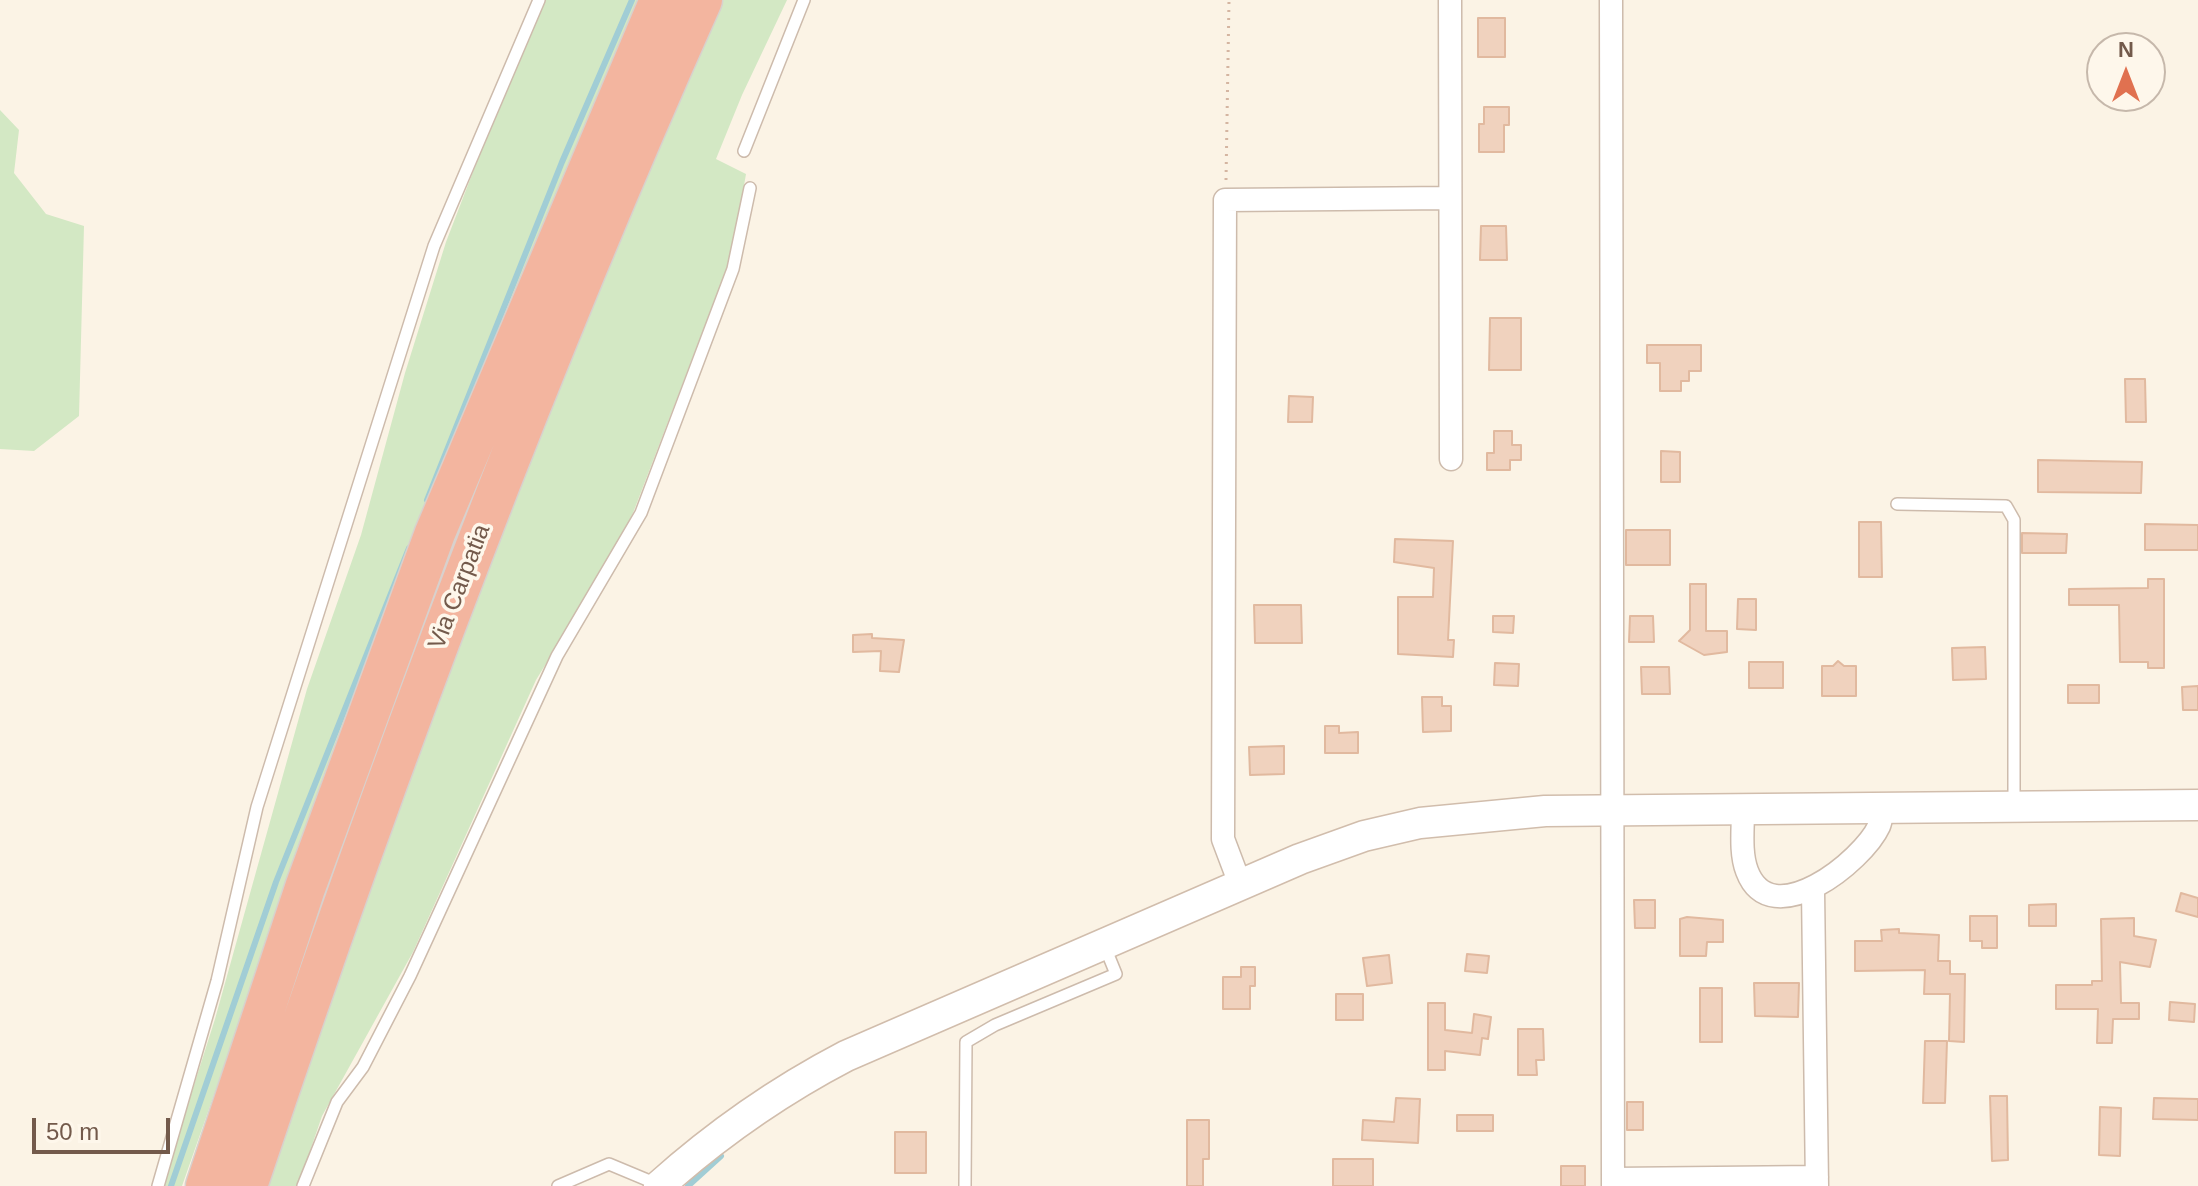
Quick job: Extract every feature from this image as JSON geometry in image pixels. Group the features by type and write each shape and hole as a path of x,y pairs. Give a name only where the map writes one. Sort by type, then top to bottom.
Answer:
{"highway":[{"name":"Via Carpatia","path":"206,1186 305,888 435,533 660,0"},
{"name":"Via Carpatia","path":"247,1186 347,887 474,548 702,0"}],"street":[{"path":"1450,0 1451,459"},
{"path":"1611,0 1613,1182 1817,1181 1813,890"},
{"path":"1240,884 1223,839 1225,200 1450,198"},
{"path":"660,1186 715,1136 790,1086 846,1056 1240,884 1364,836 1420,823 1478,815 1613,810 2198,805"},
{"path":"1743,809 1743,850 1747,871 1755,885 1770,894 1790,896 1813,890 1838,871 1878,828 1883,808"}],"lane":[{"path":"158,1186 217,981 257,807 434,246 539,0"},
{"path":"744,151 804,0"},
{"path":"303,1186 337,1102 363,1067 410,976 557,656 641,513 733,269 750,188"},
{"path":"1897,504 2006,506 2014,520 2014,807"},
{"path":"965,1186 966,1042 995,1025 1116,974 1103,943"},
{"path":"558,1186 609,1164 660,1186"}],"path":[{"path":"1225,200 1229,0"}],"green space":[{"path":"545,0 639,0 402,559 182,1186 162,1186 215,1019 307,689 361,535 405,373 446,242 491,125"},
{"path":"719,0 787,0 716,159 746,174 732,255 633,513 607,564 536,680 413,952 322,1116 298,1186 266,1186 454,644"},
{"path":"0,110 19,130 14,173 46,214 84,226 79,416 34,451 0,449"}],"building":[{"path":"1478,18 1505,18 1505,57 1478,57"},
{"path":"1484,107 1509,107 1509,125 1504,125 1504,152 1479,152 1479,124 1484,124"},
{"path":"1481,226 1506,226 1507,260 1480,260"},
{"path":"1490,318 1521,318 1521,370 1489,370"},
{"path":"1647,345 1701,345 1701,371 1689,371 1689,381 1681,381 1681,391 1660,391 1660,363 1647,363"},
{"path":"2125,379 2145,379 2146,422 2126,422"},
{"path":"1289,396 1313,397 1312,422 1288,422"},
{"path":"1494,431 1512,431 1512,445 1521,445 1521,460 1510,460 1510,470 1487,470 1487,453 1494,453"},
{"path":"1661,451 1680,452 1680,482 1661,482"},
{"path":"2038,460 2142,462 2141,493 2038,492"},
{"path":"1859,522 1881,522 1882,577 1859,577"},
{"path":"2145,524 2198,525 2198,550 2145,550"},
{"path":"1626,530 1670,530 1670,565 1626,565"},
{"path":"2022,533 2067,534 2066,553 2022,553"},
{"path":"1395,539 1453,541 1448,640 1454,640 1453,657 1398,654 1398,597 1433,597 1434,568 1394,562"},
{"path":"2148,579 2164,579 2164,668 2148,668 2148,662 2120,662 2119,605 2069,605 2069,589 2148,588"},
{"path":"1690,584 1706,584 1706,631 1727,631 1727,652 1704,655 1679,641 1690,630"},
{"path":"1738,599 1756,599 1756,630 1737,629"},
{"path":"1254,605 1301,605 1302,643 1255,643"},
{"path":"1493,616 1514,616 1513,633 1493,632"},
{"path":"1630,616 1653,616 1654,642 1629,642"},
{"path":"872,634 872,638 904,640 899,672 880,671 881,651 853,652 853,635"},
{"path":"1985,647 1986,679 1953,680 1952,648"},
{"path":"1838,661 1844,666 1856,666 1856,696 1822,696 1822,666 1833,666"},
{"path":"1749,662 1783,662 1783,688 1749,688"},
{"path":"1495,663 1519,664 1518,686 1494,685"},
{"path":"1641,667 1669,667 1670,694 1642,694"},
{"path":"2068,685 2099,685 2099,703 2068,703"},
{"path":"2198,686 2198,710 2183,710 2182,687"},
{"path":"1422,697 1442,697 1442,706 1451,706 1451,731 1423,732"},
{"path":"1325,726 1339,726 1339,733 1358,732 1358,753 1325,753"},
{"path":"1284,746 1284,774 1250,775 1249,747"},
{"path":"2181,893 2198,898 2198,917 2176,911"},
{"path":"1634,900 1655,900 1655,928 1635,928"},
{"path":"2056,904 2056,926 2029,926 2029,905"},
{"path":"1970,916 1997,916 1997,948 1982,948 1982,941 1970,941"},
{"path":"2134,918 2134,936 2156,940 2150,967 2120,962 2121,1003 2139,1003 2139,1019 2113,1019 2112,1043 2097,1043 2098,1009 2056,1009 2056,985 2092,985 2092,981 2102,981 2101,919"},
{"path":"1680,919 1723,920 1723,942 1707,942 1706,956 1680,956"},
{"path":"1899,929 1899,933 1939,935 1938,961 1950,961 1950,974 1965,974 1964,1042 1949,1041 1950,994 1924,994 1925,970 1855,971 1855,941 1882,941 1881,930"},
{"path":"1467,954 1489,956 1487,973 1465,971"},
{"path":"1389,955 1392,983 1367,986 1363,958"},
{"path":"1241,967 1255,967 1255,986 1250,986 1250,1009 1223,1009 1223,977 1241,977"},
{"path":"1754,983 1799,983 1798,1017 1755,1016"},
{"path":"1700,988 1722,988 1722,1042 1700,1042"},
{"path":"1336,994 1363,994 1363,1020 1336,1020"},
{"path":"2170,1002 2195,1004 2194,1022 2169,1020"},
{"path":"1428,1003 1445,1003 1445,1030 1472,1033 1474,1014 1491,1017 1488,1039 1482,1038 1480,1055 1445,1051 1445,1070 1428,1070"},
{"path":"1518,1029 1543,1029 1544,1060 1536,1060 1537,1075 1518,1075"},
{"path":"1925,1041 1947,1041 1945,1103 1923,1103"},
{"path":"1990,1096 2007,1096 2008,1160 1992,1161"},
{"path":"1396,1098 1420,1099 1418,1143 1362,1140 1363,1120 1394,1122"},
{"path":"2154,1098 2198,1099 2198,1120 2153,1119"},
{"path":"1627,1102 1643,1102 1643,1130 1627,1130"},
{"path":"2100,1107 2121,1108 2120,1156 2099,1155"},
{"path":"1457,1115 1493,1115 1493,1131 1457,1131"},
{"path":"1187,1120 1209,1120 1209,1159 1203,1159 1203,1186 1187,1186"},
{"path":"895,1132 926,1132 926,1173 895,1173"},
{"path":"1333,1159 1373,1159 1373,1186 1333,1186"},
{"path":"1561,1166 1585,1166 1585,1186 1561,1186"}],"waterway":[{"path":"427,500 562,162 632,0"},
{"path":"171,1186 276,882 409,548"},
{"path":"688,1186 721,1156"}]}
